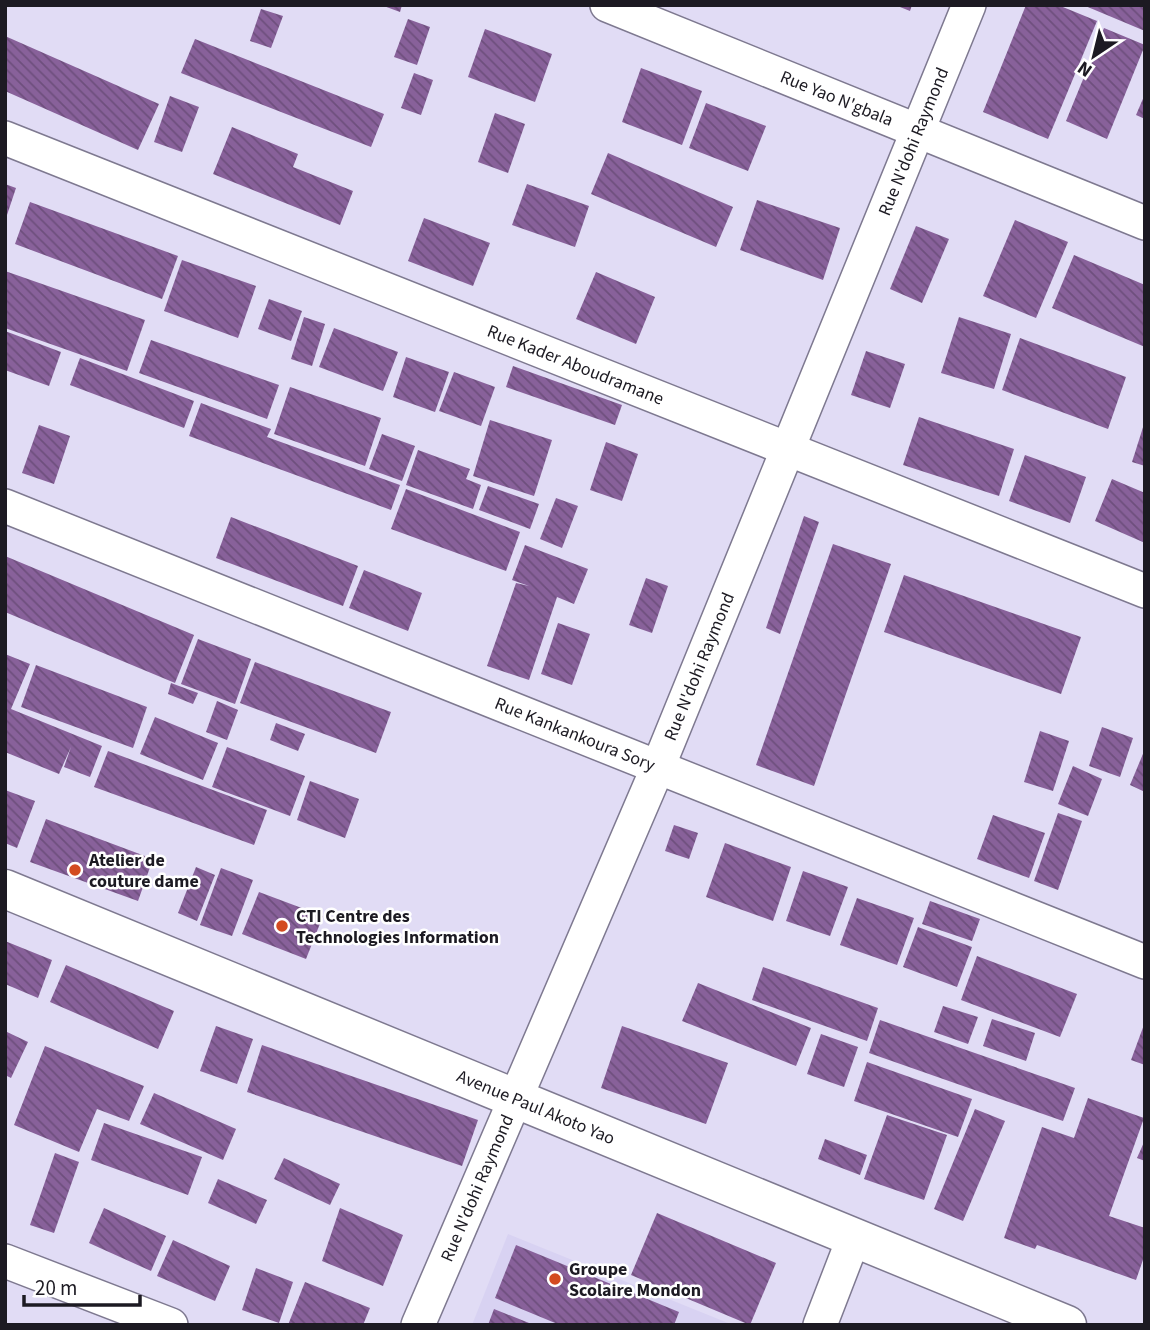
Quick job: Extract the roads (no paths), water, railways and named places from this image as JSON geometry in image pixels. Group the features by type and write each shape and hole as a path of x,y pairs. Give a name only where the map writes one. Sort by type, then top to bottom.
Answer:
{"street":[{"name":"Rue Yao N'gbala","path":"607,5 1145,223"},
{"name":"Rue N'dohi Raymond","path":"418,1325 658,767 969,5"},
{"name":"Rue Kader Aboudramane","path":"5,138 1145,591"},
{"name":"Rue Kankankoura Sory","path":"5,506 1145,962"},
{"name":"Avenue Paul Akoto Yao","path":"5,889 1066,1325"},
{"path":"820,1325 854,1237"},
{"path":"5,1261 171,1325"}],"place":[{"name":"Atelier de couture dame","path":"75,870"},
{"name":"CTI Centre des Technologies Information","path":"282,926"},
{"name":"Groupe Scolaire Mondon","path":"555,1279"}]}
